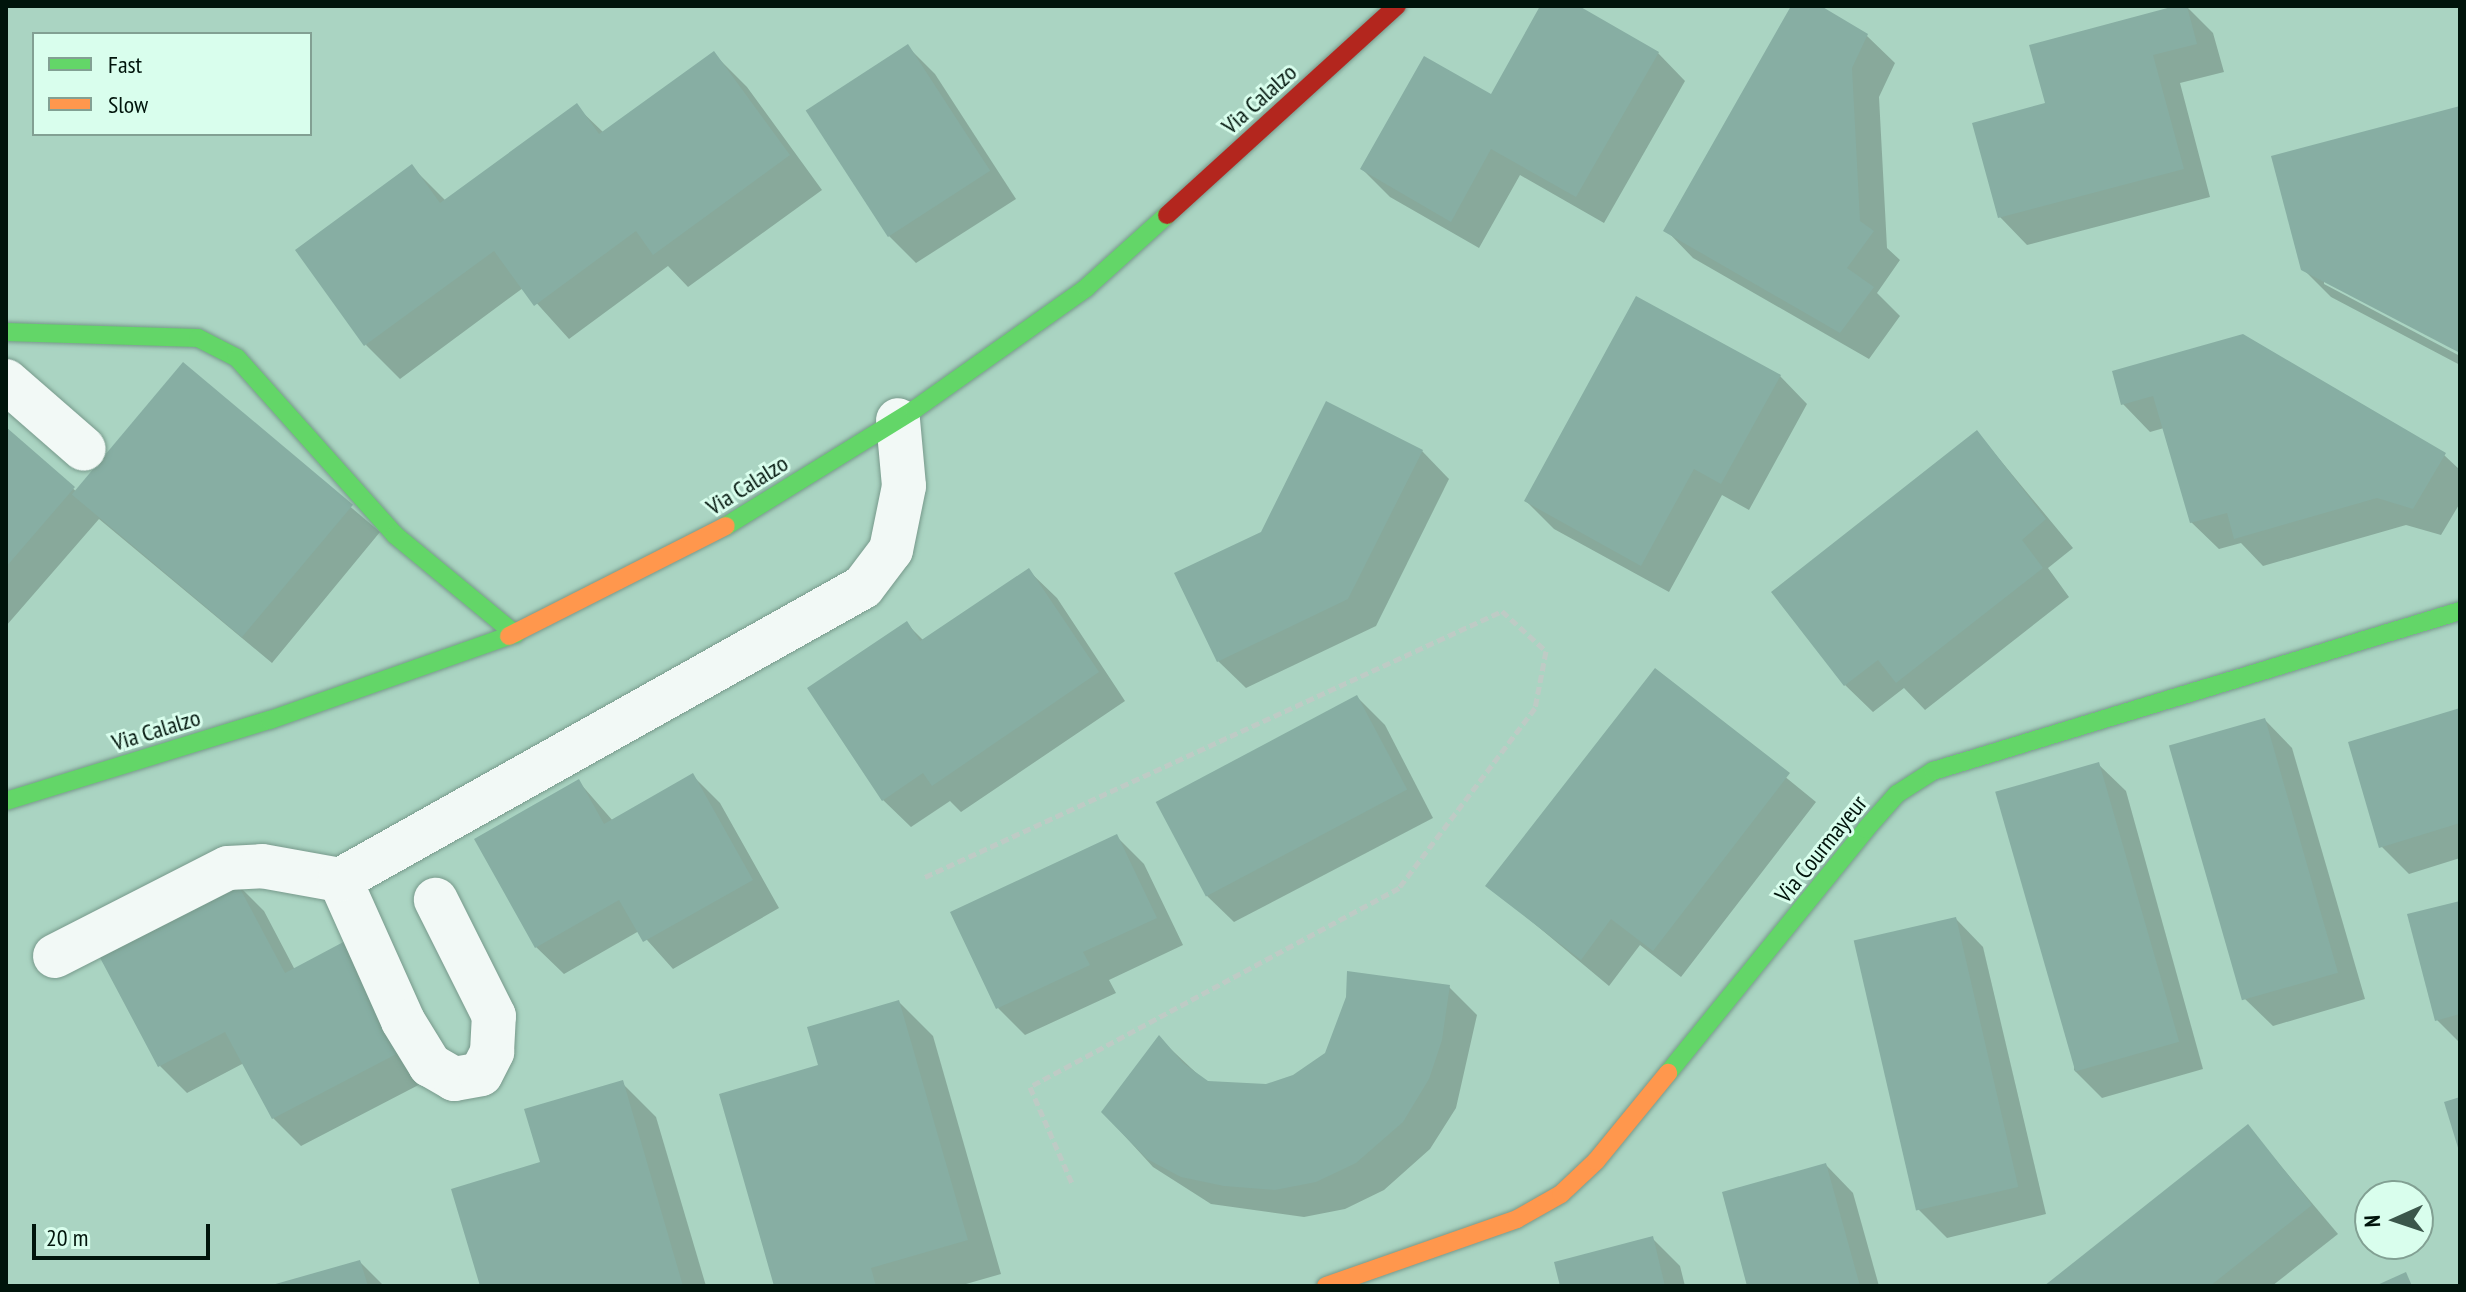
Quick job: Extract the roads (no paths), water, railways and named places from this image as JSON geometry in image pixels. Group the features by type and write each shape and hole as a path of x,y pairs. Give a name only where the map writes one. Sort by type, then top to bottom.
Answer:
{"street":[{"name":"Via Calalzo","path":"6,801 270,720 515,634 704,539 898,420 1086,288 1397,6"},
{"path":"6,332 198,338 237,358 395,535 515,634"},
{"path":"6,381 84,449"},
{"path":"55,956 228,868 262,866 340,880 863,587 891,550 899,512 905,456 898,420"},
{"name":"Via Courmayeur","path":"1326,1286 1517,1219 1561,1194 1606,1149 1866,829 1897,794 1933,771 2460,611"},
{"path":"340,880 403,1021 430,1065 454,1079 481,1074 492,1052 494,1016 436,900"}]}
